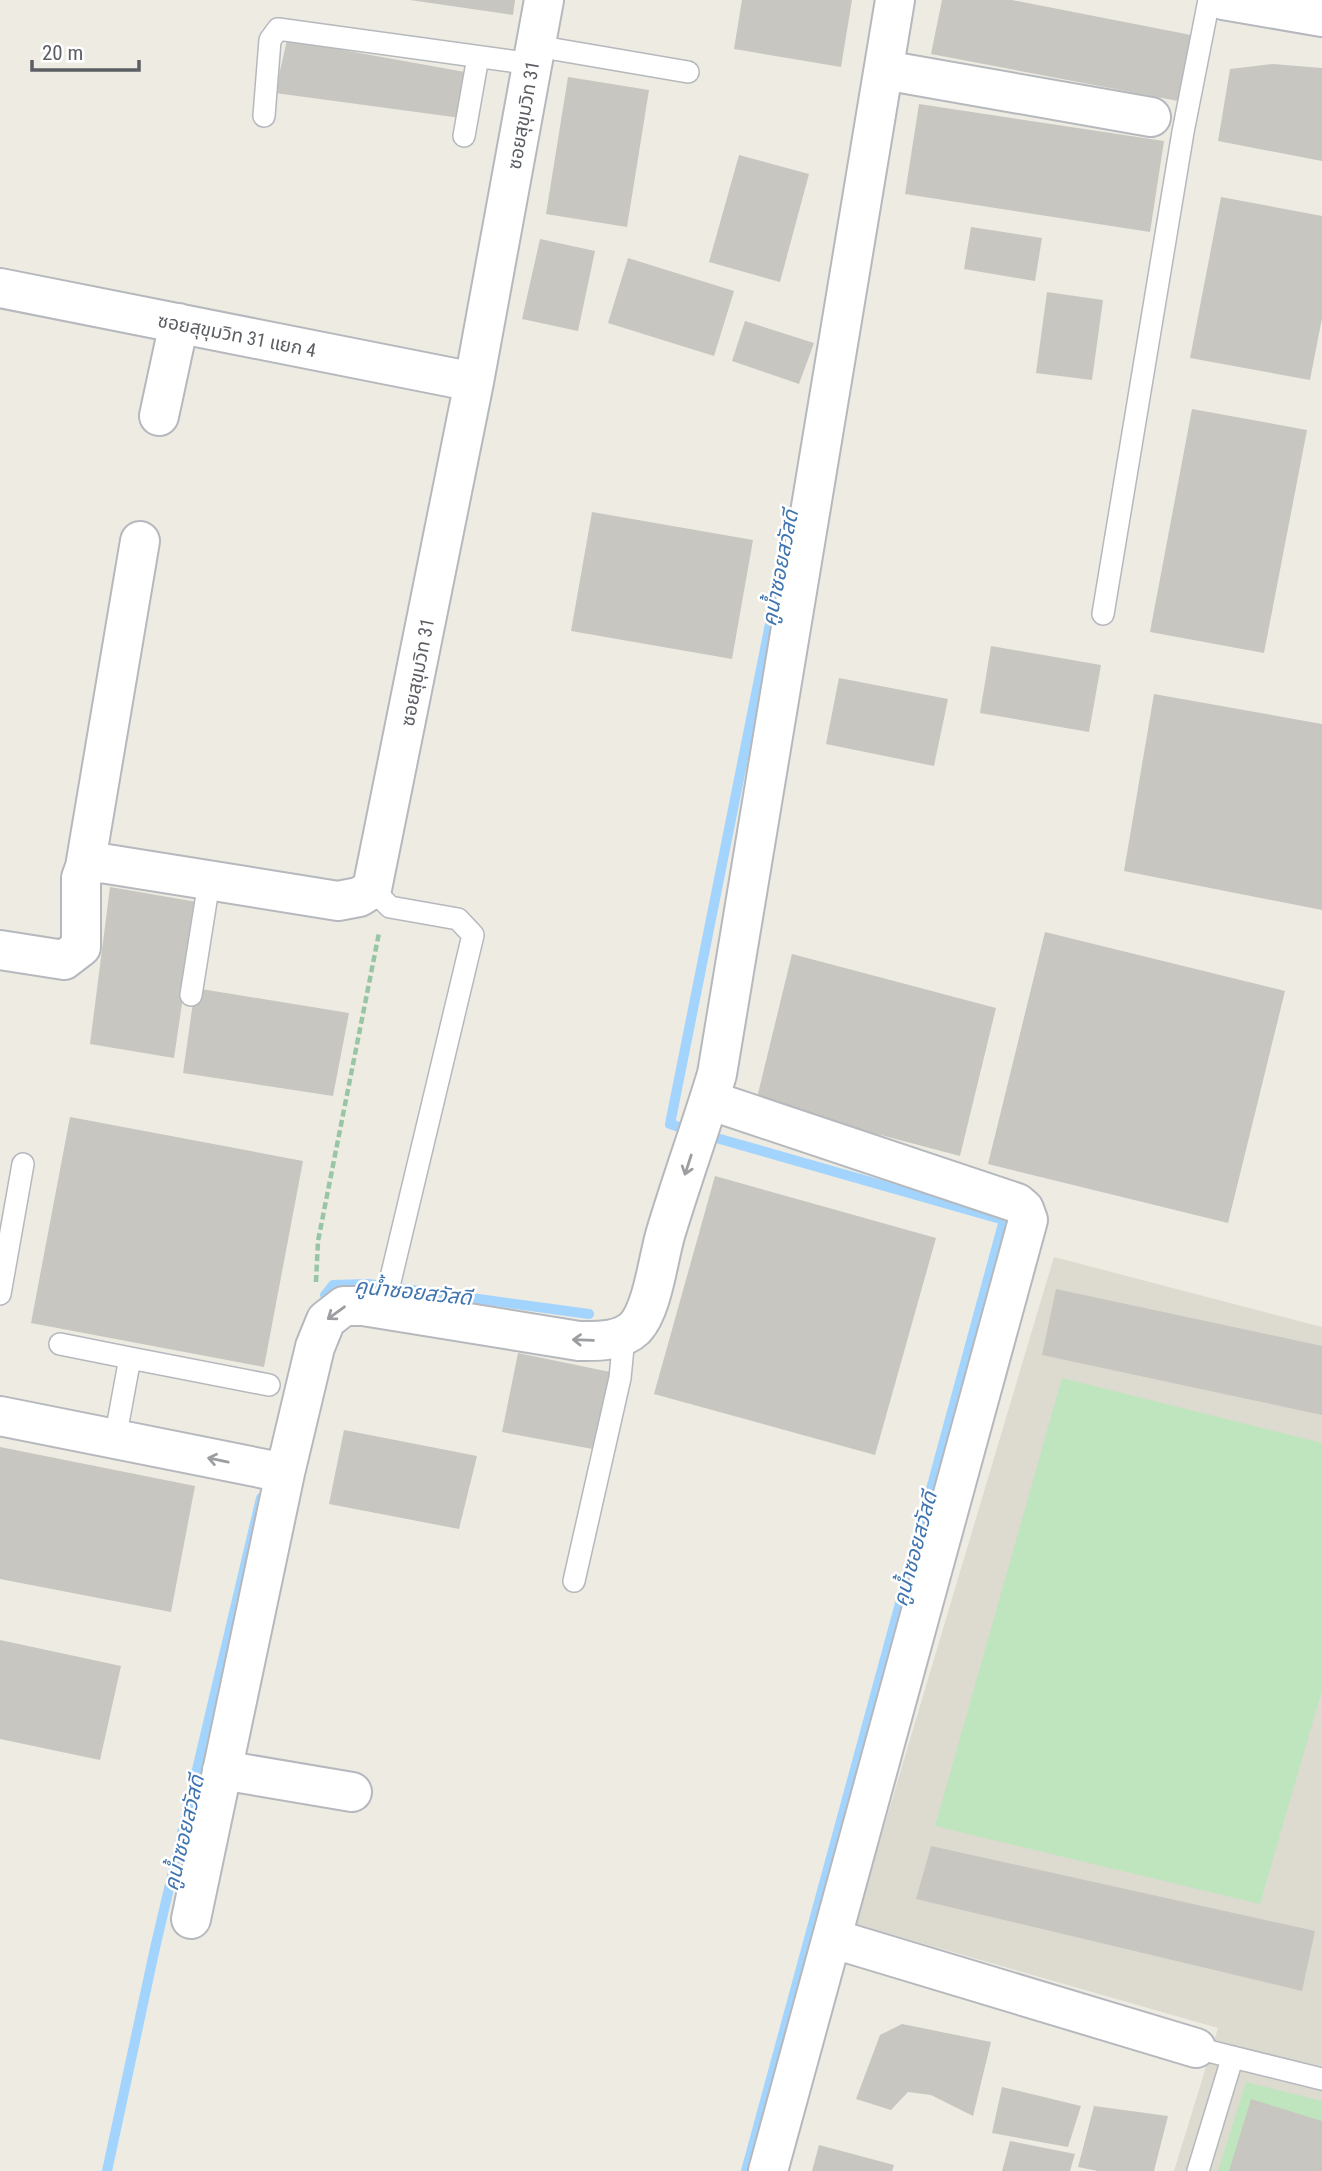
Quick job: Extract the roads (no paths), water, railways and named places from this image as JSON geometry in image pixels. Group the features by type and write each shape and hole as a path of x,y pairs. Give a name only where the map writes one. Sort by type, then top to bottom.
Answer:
{"street":[{"name":"ซอยสุขุมวิท 31","path":"366,893 474,382 544,0"},
{"path":"191,1919 285,1473 315,1347 326,1320 344,1306 387,1294 579,1341 624,1337 637,1326 647,1307 666,1233 717,1074 895,0"},
{"path":"1223,0 1322,17"},
{"path":"884,70 1151,117"},
{"name":"ซอยสุขุมวิท 31 แยก 4","path":"0,288 474,382"},
{"path":"159,416 179,323"},
{"path":"0,950 64,960 74,956 81,947 80,878 85,867 140,541"},
{"path":"85,867 101,863 209,883 338,901 366,893"},
{"path":"709,1100 1017,1203 1024,1209 1028,1220 834,1939 768,2171"},
{"path":"0,1416 285,1473"},
{"path":"222,1770 352,1792"},
{"path":"834,1939 1196,2048"}],"lane":[{"path":"1103,614 1186,167 1209,0"},
{"path":"264,116 270,40 278,29 478,57 534,55 688,72"},
{"path":"464,135 478,57"},
{"path":"191,995 209,883"},
{"path":"366,893 390,907 458,919 473,935 387,1294"},
{"path":"0,1294 23,1164"},
{"path":"574,1581 620,1378 624,1337"},
{"path":"60,1344 269,1385"},
{"path":"115,1439 130,1358"},
{"path":"1196,2048 1322,2079"},
{"path":"1198,2171 1232,2059"}],"waterway":[{"name":"คูน้ำซอยสวัสดี","path":"679,1127 670,1124 787,539"},
{"name":"คูน้ำซอยสวัสดี","path":"713,1137 1004,1220 746,2171"},
{"name":"คูน้ำซอยสวัสดี","path":"325,1295 333,1285 368,1284 589,1314"},
{"name":"คูน้ำซอยสวัสดี","path":"107,2171 155,1948 261,1498"}]}
